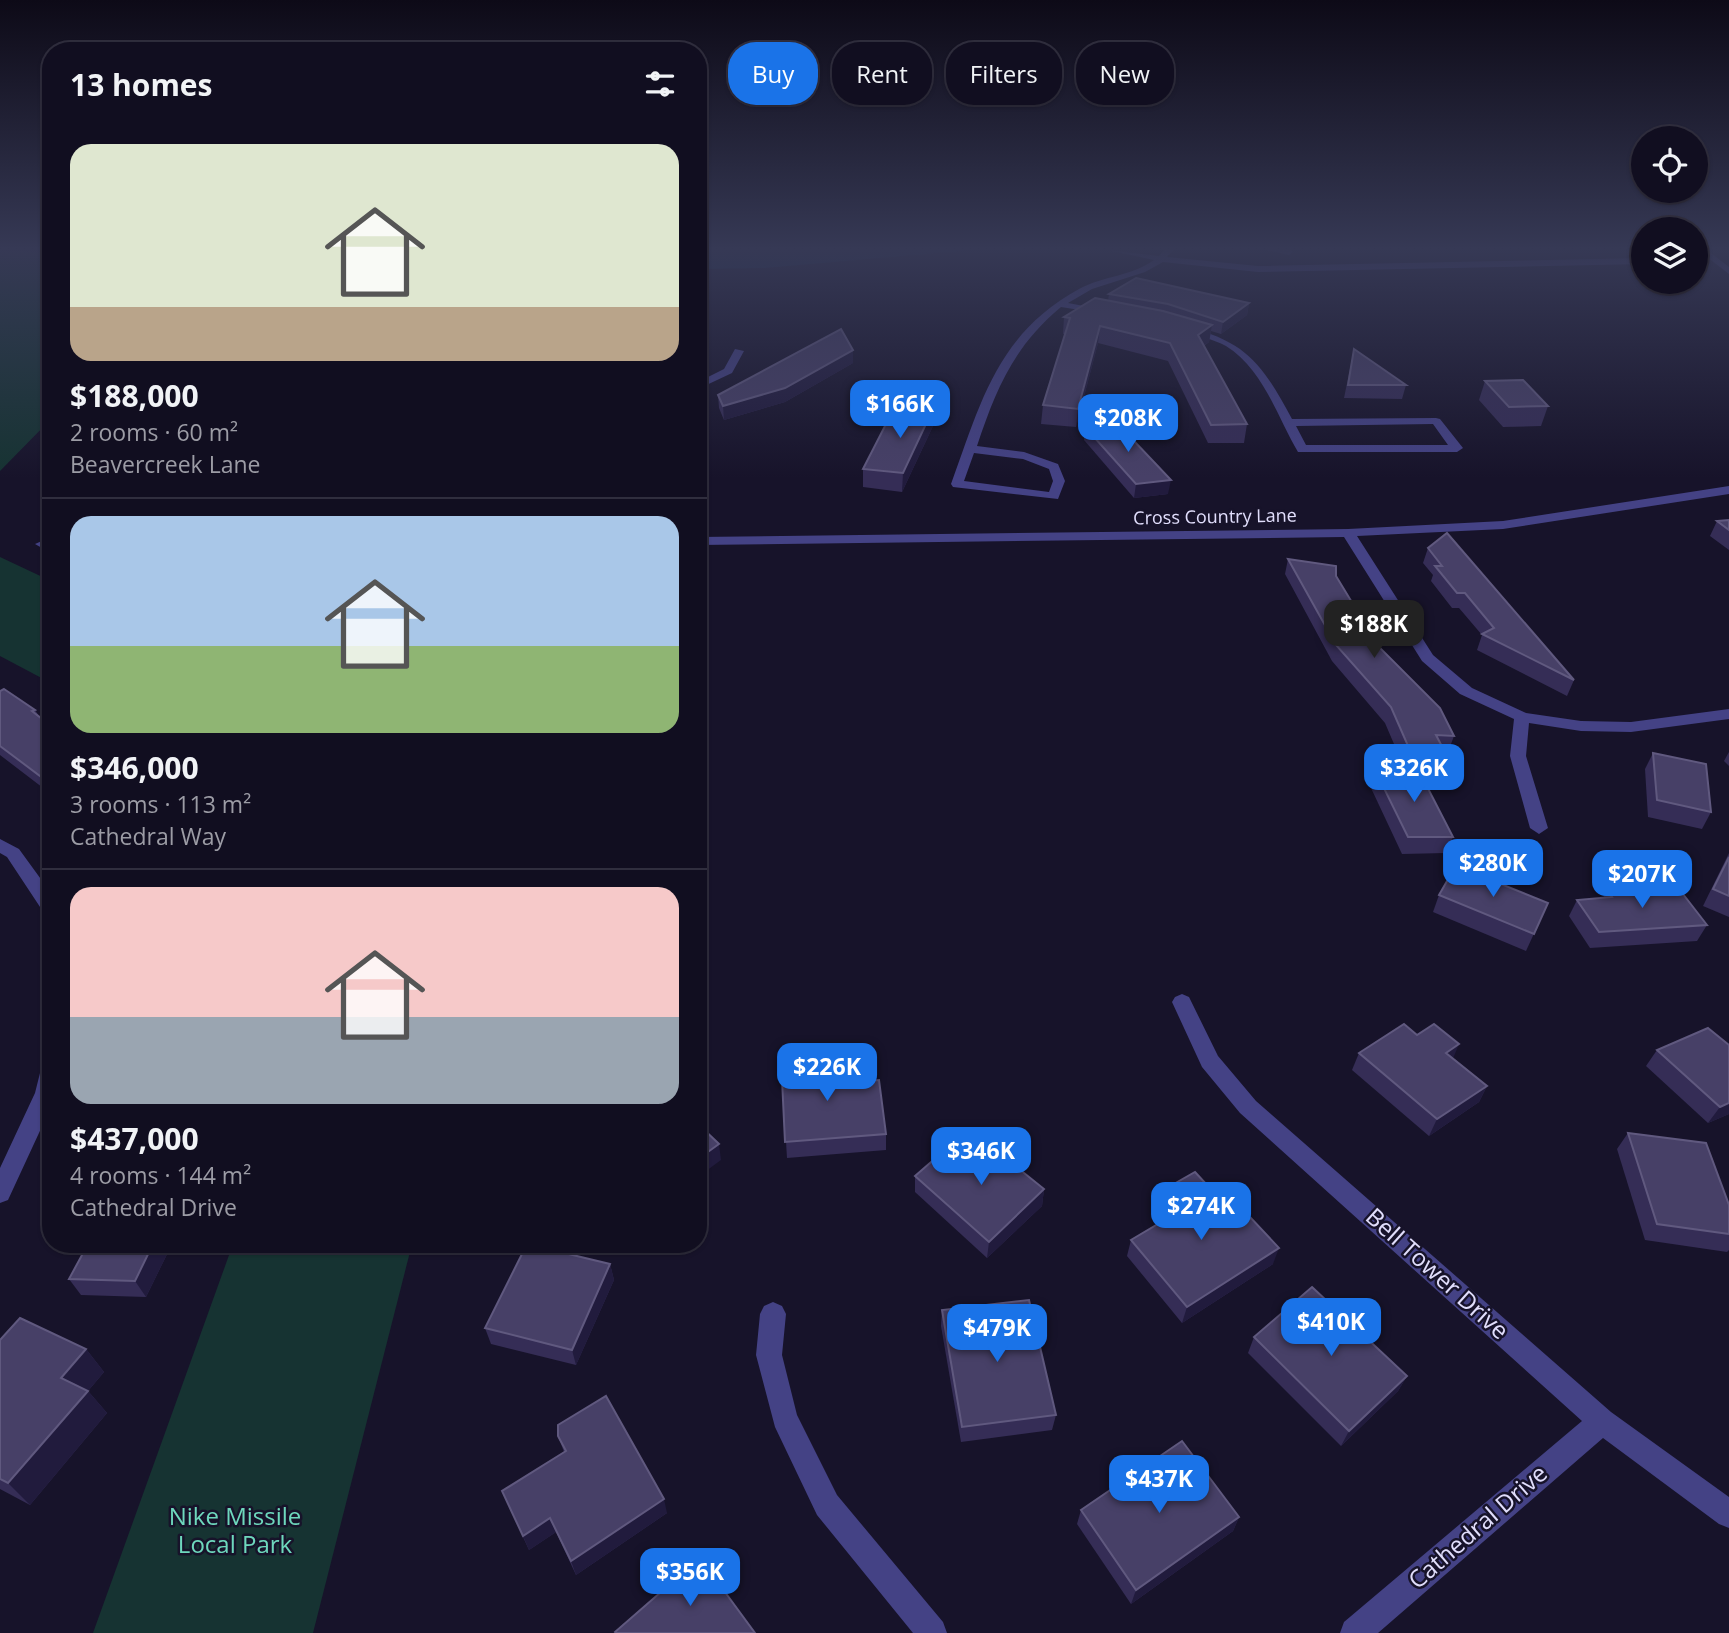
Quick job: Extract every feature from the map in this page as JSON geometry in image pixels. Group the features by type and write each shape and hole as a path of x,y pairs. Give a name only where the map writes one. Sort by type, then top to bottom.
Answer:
{"street":[{"path":"970,449 1016,453 1040,459 1054,467 1059,481 1054,496 957,484 970,449 1002,365 1024,331 1031,326"},
{"path":"1173,327 1219,340 1247,357 1258,371 1286,423 1302,449 1457,448 1436,421 1286,423"},
{"path":"707,382 728,371 739,351"},
{"name":"Cross Country Lane","path":"707,541 1348,533 1503,525 1729,490"},
{"path":"1348,533 1427,658 1466,691 1522,717 1581,726 1631,727 1729,714"},
{"path":"1522,717 1518,757 1539,828"},
{"path":"0,845 12,853 42,895"},
{"name":"Bell Tower Drive","path":"1182,1002 1210,1061 1248,1107 1602,1421 1729,1514"},
{"path":"0,1193 42,1102"},
{"path":"774,1314 769,1355 784,1418 827,1505 932,1633"},
{"name":"Cathedral Drive","path":"1354,1633 1602,1421"}],"green space":[{"path":"0,326 42,326 42,428 0,471"},
{"path":"0,557 42,577 42,678 0,656"},
{"name":"Nike Missile Local Park","path":"230,1253 410,1253 313,1633 93,1633"}],"building":[{"path":"1067,326 1100,326 1078,409 1043,405"},
{"path":"1101,326 1210,326 1198,335 1247,424 1211,425 1170,343"},
{"path":"841,329 853,350 785,388 723,406 718,395"},
{"path":"1354,349 1406,385 1348,385"},
{"path":"1523,380 1548,406 1509,407 1485,381"},
{"path":"941,392 903,473 863,469 885,426"},
{"path":"1117,423 1171,480 1136,484 1085,427"},
{"path":"1729,520 1729,530 1717,521"},
{"path":"1447,533 1574,680 1482,634 1494,628 1465,593 1457,593 1435,566 1442,566 1428,548"},
{"path":"1288,559 1336,566 1336,576 1379,647 1440,708 1454,736 1436,735 1447,756 1412,755 1391,707 1336,645"},
{"path":"4,689 35,710 32,711 42,719 42,778 0,746 0,691"},
{"path":"1653,753 1706,764 1711,812 1657,800"},
{"path":"1419,771 1453,837 1408,837 1376,772"},
{"path":"1462,855 1471,872 1548,903 1534,934 1439,895"},
{"path":"1729,857 1729,896 1713,889"},
{"path":"1676,885 1707,925 1599,932 1577,900 1612,897 1607,890"},
{"path":"1404,1024 1417,1035 1434,1024 1459,1044 1446,1053 1487,1086 1437,1119 1359,1053"},
{"path":"1708,1028 1729,1045 1729,1103 1720,1107 1657,1050"},
{"path":"827,1055 829,1084 879,1080 886,1134 785,1142 781,1058"},
{"path":"707,1133 719,1144 707,1153"},
{"path":"1628,1133 1706,1143 1729,1205 1729,1234 1657,1224"},
{"path":"982,1139 1044,1189 989,1242 915,1176 946,1149 959,1159"},
{"path":"1195,1172 1243,1224 1251,1218 1279,1248 1187,1307 1131,1240 1178,1212 1160,1192"},
{"path":"83,1253 149,1253 135,1281 69,1279"},
{"path":"522,1253 564,1253 610,1264 572,1350 485,1328"},
{"path":"1312,1287 1407,1376 1349,1431 1254,1337"},
{"path":"1029,1300 1056,1415 962,1427 942,1310"},
{"path":"20,1318 86,1349 61,1378 88,1391 8,1483 0,1479 0,1340"},
{"path":"606,1396 664,1499 571,1561 550,1518 523,1536 502,1491 566,1451 558,1436 558,1425"},
{"path":"1182,1441 1239,1517 1136,1590 1081,1510"},
{"path":"700,1558 755,1633 615,1632"}]}
